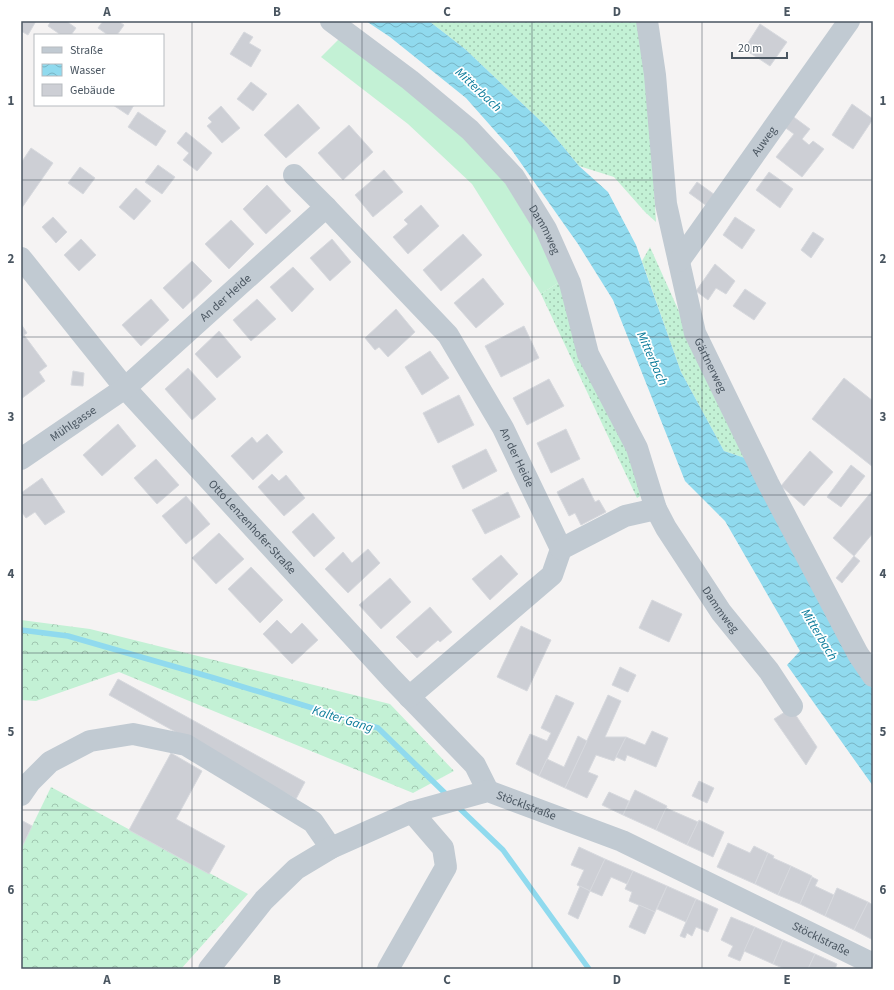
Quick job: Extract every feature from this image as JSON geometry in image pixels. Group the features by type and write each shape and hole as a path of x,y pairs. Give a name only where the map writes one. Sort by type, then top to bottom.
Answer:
{"street":[{"name":"Dammweg","path":"330,21 410,80 470,130 514,177 546,229 570,283 588,354 637,448 656,509 666,528 721,612 769,671 792,706"},
{"name":"Gärtnerweg","path":"647,21 655,75 666,204 695,333 768,483 858,654 873,676"},
{"name":"Auweg","path":"679,261 849,21"},
{"name":"An der Heide","path":"294,174 448,335 503,428 561,550"},
{"name":"An der Heide","path":"124,388 326,207"},
{"name":"Otto Lenzenhofer-Straße","path":"21,258 124,388 409,697 475,765 488,792"},
{"name":"Mühlgasse","path":"21,459 124,388"},
{"path":"409,697 552,575 561,550 625,516 656,509"},
{"path":"21,795 30,782 50,762 90,741 133,734 186,745 313,822 331,848"},
{"name":"Stöcklstraße","path":"209,969 264,900 296,869 331,848 412,812 488,792 622,841 873,964"},
{"path":"388,969 446,867 442,848 412,812"}],"green space":[{"path":"429,21 638,21 646,47 656,222 645,212 614,177 579,166 547,127 465,49"},
{"path":"343,35 489,156 564,279 541,294 472,184 408,124 321,57"},
{"path":"650,247 745,458 724,451 681,372 642,261"},
{"path":"564,279 645,493 637,498 541,294"},
{"path":"21,620 90,629 390,704 454,771 413,793 119,672 36,701 21,700"},
{"path":"51,787 248,894 181,969 21,969 21,849"}],"water":[{"name":"Mitterbach","path":"366,21 429,21 465,49 547,127 579,166 608,192 636,245 681,372 724,451 745,458 826,608 873,690 873,786 787,665 800,651 725,521 685,481 613,300 578,244 511,149 466,98 390,37"}],"building":[{"path":"21,21 36,21 28,35 21,31"},
{"path":"51,21 66,21 76,28 72,34 60,34 48,26"},
{"path":"103,21 118,21 124,25 118,34 107,34 98,28"},
{"path":"760,24 787,42 770,66 744,49"},
{"path":"244,32 253,37 249,43 261,50 251,67 230,54"},
{"path":"251,82 267,94 253,111 237,99"},
{"path":"298,104 320,128 286,158 264,135"},
{"path":"852,104 873,119 853,149 832,135"},
{"path":"114,106 133,106 128,115"},
{"path":"221,106 240,128 222,143 207,126 212,122 208,118"},
{"path":"138,112 166,131 156,146 128,127"},
{"path":"791,115 810,129 802,139 809,145 813,141 824,149 802,177 776,157 794,134 783,126"},
{"path":"349,125 373,152 343,180 318,153"},
{"path":"186,132 212,153 197,171 183,160 189,153 177,143"},
{"path":"31,148 53,163 21,209 21,163"},
{"path":"158,165 175,177 162,194 145,182"},
{"path":"80,167 95,178 83,194 68,183"},
{"path":"384,170 403,192 373,217 355,195"},
{"path":"769,172 793,189 780,208 756,190"},
{"path":"697,182 715,195 707,206 689,193"},
{"path":"267,185 291,211 266,234 243,209"},
{"path":"136,188 151,201 134,220 119,207"},
{"path":"421,205 439,226 408,254 393,237 408,224 404,220"},
{"path":"53,217 67,232 56,243 42,227"},
{"path":"735,217 755,230 742,249 723,235"},
{"path":"231,220 254,244 229,269 205,244"},
{"path":"813,232 824,239 811,258 801,250"},
{"path":"463,234 482,255 441,291 423,270"},
{"path":"81,239 96,255 79,271 64,255"},
{"path":"332,239 351,262 330,281 310,258"},
{"path":"192,261 212,281 183,309 163,288"},
{"path":"715,264 735,281 726,294 716,288 708,300 696,291"},
{"path":"293,267 314,289 292,312 270,287"},
{"path":"483,278 504,304 476,328 454,303"},
{"path":"745,289 766,303 754,320 733,306"},
{"path":"151,299 169,320 141,346 122,325"},
{"path":"257,299 276,319 251,341 233,320"},
{"path":"396,309 415,332 388,357 379,347 375,350 365,338"},
{"path":"21,324 27,333 24,335 47,366 39,372 45,381 21,399"},
{"path":"524,326 539,358 501,377 485,346"},
{"path":"219,331 241,357 217,378 195,354"},
{"path":"430,351 449,378 422,395 405,367"},
{"path":"188,368 216,399 192,420 165,389"},
{"path":"73,371 84,373 83,386 71,385"},
{"path":"844,378 873,401 873,467 812,419"},
{"path":"549,379 564,406 527,425 513,398"},
{"path":"459,395 474,425 438,443 423,413"},
{"path":"118,424 136,446 102,476 83,455"},
{"path":"566,429 580,459 551,473 537,443"},
{"path":"267,434 283,452 253,480 231,456 252,437 257,443"},
{"path":"486,449 497,471 463,489 452,466"},
{"path":"810,451 833,472 804,506 781,486"},
{"path":"156,459 179,485 157,504 134,478"},
{"path":"851,465 865,476 841,507 827,497"},
{"path":"272,474 279,481 286,475 305,498 284,516 258,487"},
{"path":"42,478 65,512 45,525 35,512 26,518 21,511 21,493"},
{"path":"583,478 595,502 599,500 606,512 581,525 575,513 569,516 557,492"},
{"path":"873,490 873,533 854,556 833,538"},
{"path":"508,492 520,517 485,534 472,510"},
{"path":"186,496 210,524 186,544 162,516"},
{"path":"313,513 335,538 314,557 292,532"},
{"path":"219,533 244,559 216,584 192,558"},
{"path":"368,549 380,563 348,593 325,569 343,552 352,563"},
{"path":"501,555 518,574 490,600 472,579"},
{"path":"854,556 860,561 842,583 836,578"},
{"path":"251,567 283,600 260,623 228,589"},
{"path":"390,578 411,602 381,629 359,605"},
{"path":"652,600 682,614 669,642 639,628"},
{"path":"430,607 452,632 440,642 438,640 417,658 396,637"},
{"path":"277,620 291,634 302,623 318,640 292,664 263,634"},
{"path":"521,626 551,640 527,691 497,677"},
{"path":"620,667 636,675 628,692 612,685"},
{"path":"118,679 305,782 296,799 109,695"},
{"path":"556,695 574,703 539,776 516,764 530,734 547,741 551,733 541,728"},
{"path":"608,695 621,701 605,737 626,737 614,761 596,755 588,772 598,776 587,798 565,788"},
{"path":"791,708 817,747 806,765 774,719"},
{"path":"652,731 668,738 656,767 627,755 625,761 616,757 626,737 645,745"},
{"path":"578,736 587,741 565,788 539,776 547,759 564,767"},
{"path":"171,753 202,771 176,819 225,846 209,874 129,830"},
{"path":"699,781 714,788 707,803 692,796"},
{"path":"635,790 667,806 656,830 623,815"},
{"path":"609,792 629,801 623,815 602,805"},
{"path":"666,808 698,822 687,845 656,830"},
{"path":"21,820 32,826 21,849"},
{"path":"699,820 724,832 713,857 687,845"},
{"path":"728,843 750,853 754,846 768,853 755,884 717,867"},
{"path":"579,847 605,859 590,891 577,885 584,870 571,865"},
{"path":"768,853 774,856 773,858 791,866 778,895 755,884"},
{"path":"605,859 633,871 627,884 611,877 602,896 590,891"},
{"path":"791,866 812,876 800,904 778,895"},
{"path":"633,871 667,886 655,912 629,901 632,892 625,889"},
{"path":"812,877 818,880 815,886 834,895 825,916 800,904"},
{"path":"580,886 590,891 578,919 568,914"},
{"path":"667,886 696,899 686,922 657,909"},
{"path":"837,888 868,902 854,930 825,916"},
{"path":"696,899 718,909 708,932 696,927 692,936 687,933 685,938 680,936"},
{"path":"868,902 873,905 873,940 854,930"},
{"path":"639,905 655,912 645,934 629,927"},
{"path":"731,917 755,927 740,961 728,956 733,946 721,940"},
{"path":"755,927 783,940 773,964 744,951"},
{"path":"783,940 815,954 808,969 785,969 773,964"},
{"path":"815,954 837,964 835,969 808,969"}],"waterway":[{"name":"Kalter Gang","path":"21,630 68,636 214,678 378,728 449,797"},
{"name":"Kalter Gang","path":"456,805 503,850 589,969"}]}
